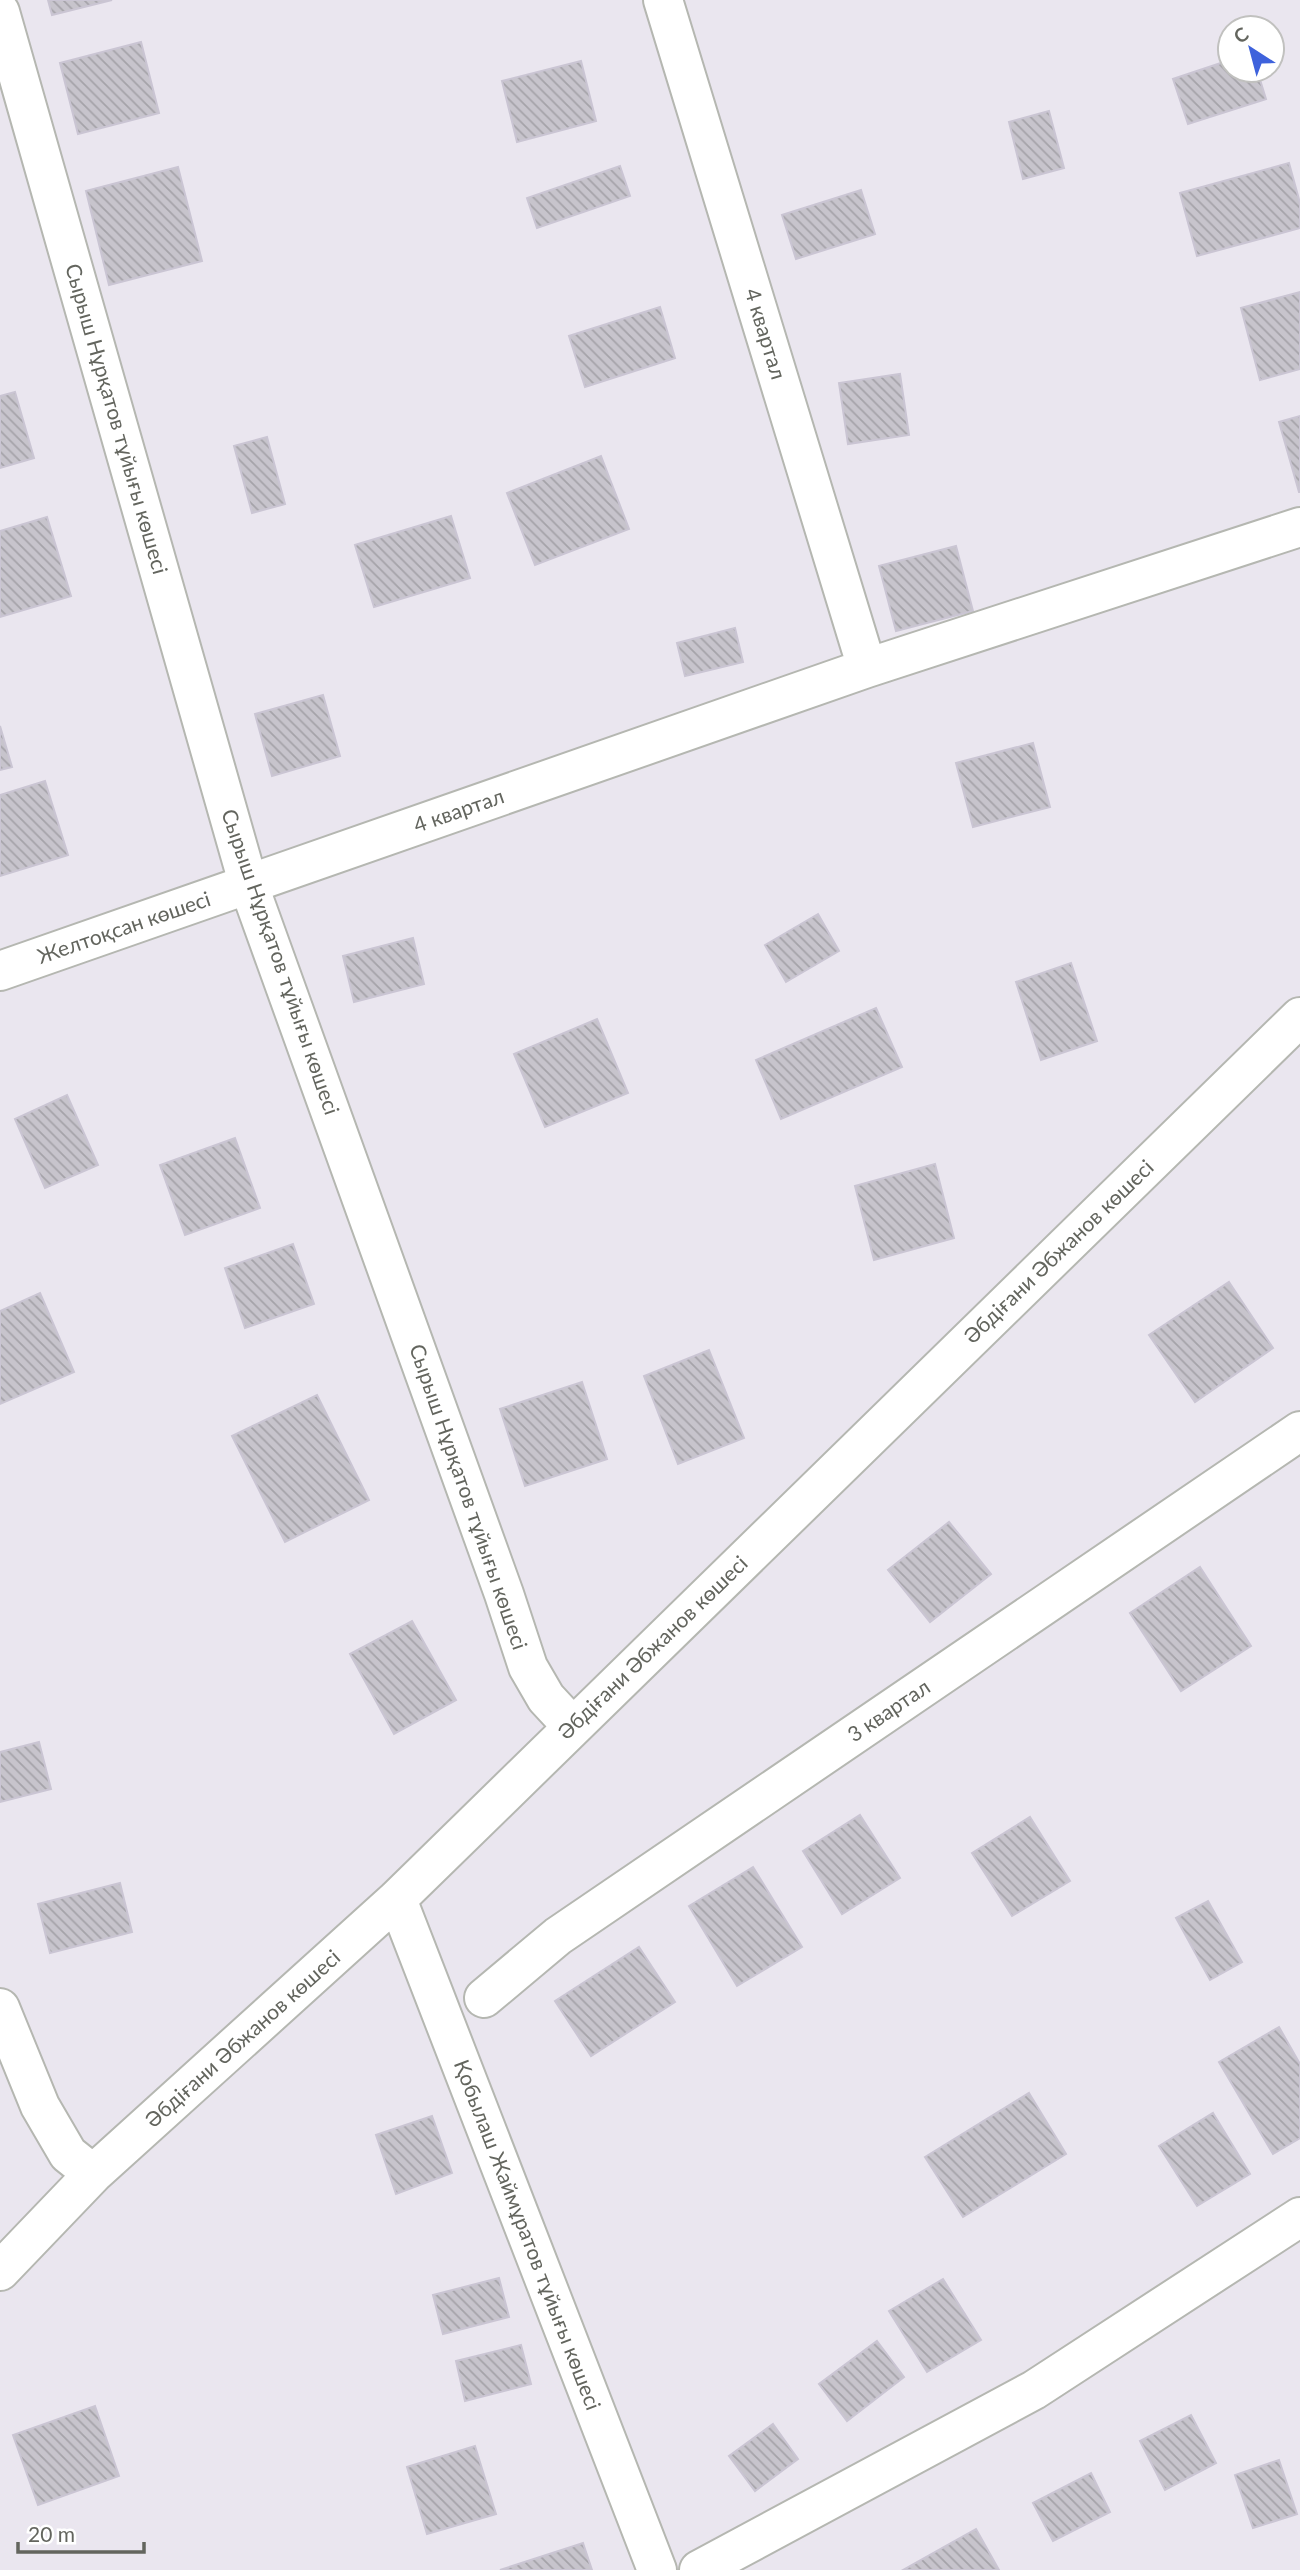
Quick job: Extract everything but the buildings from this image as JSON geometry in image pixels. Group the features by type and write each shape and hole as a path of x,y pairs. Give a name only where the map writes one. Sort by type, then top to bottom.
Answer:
{"street":[{"name":"4 квартал","path":"663,0 867,667"},
{"name":"Сырыш Нұрқатов тұйығы көшесі","path":"0,12 249,886 528,1667 545,1698 572,1727"},
{"name":"4 квартал","path":"249,886 867,667 1300,527"},
{"name":"Желтоқсан көшесі","path":"0,971 249,886"},
{"name":"Әбдіғани Әбжанов көшесі","path":"0,2271 93,2174 404,1917 572,1727 1300,1017"},
{"name":"3 квартал","path":"484,1998 558,1936 1300,1431"},
{"name":"Қобылаш Жаймұратов тұйығы көшесі","path":"404,1917 656,2570"},
{"path":"0,2008 40,2106 68,2154 93,2174"},
{"path":"699,2570 1034,2390 1300,2217"}]}
